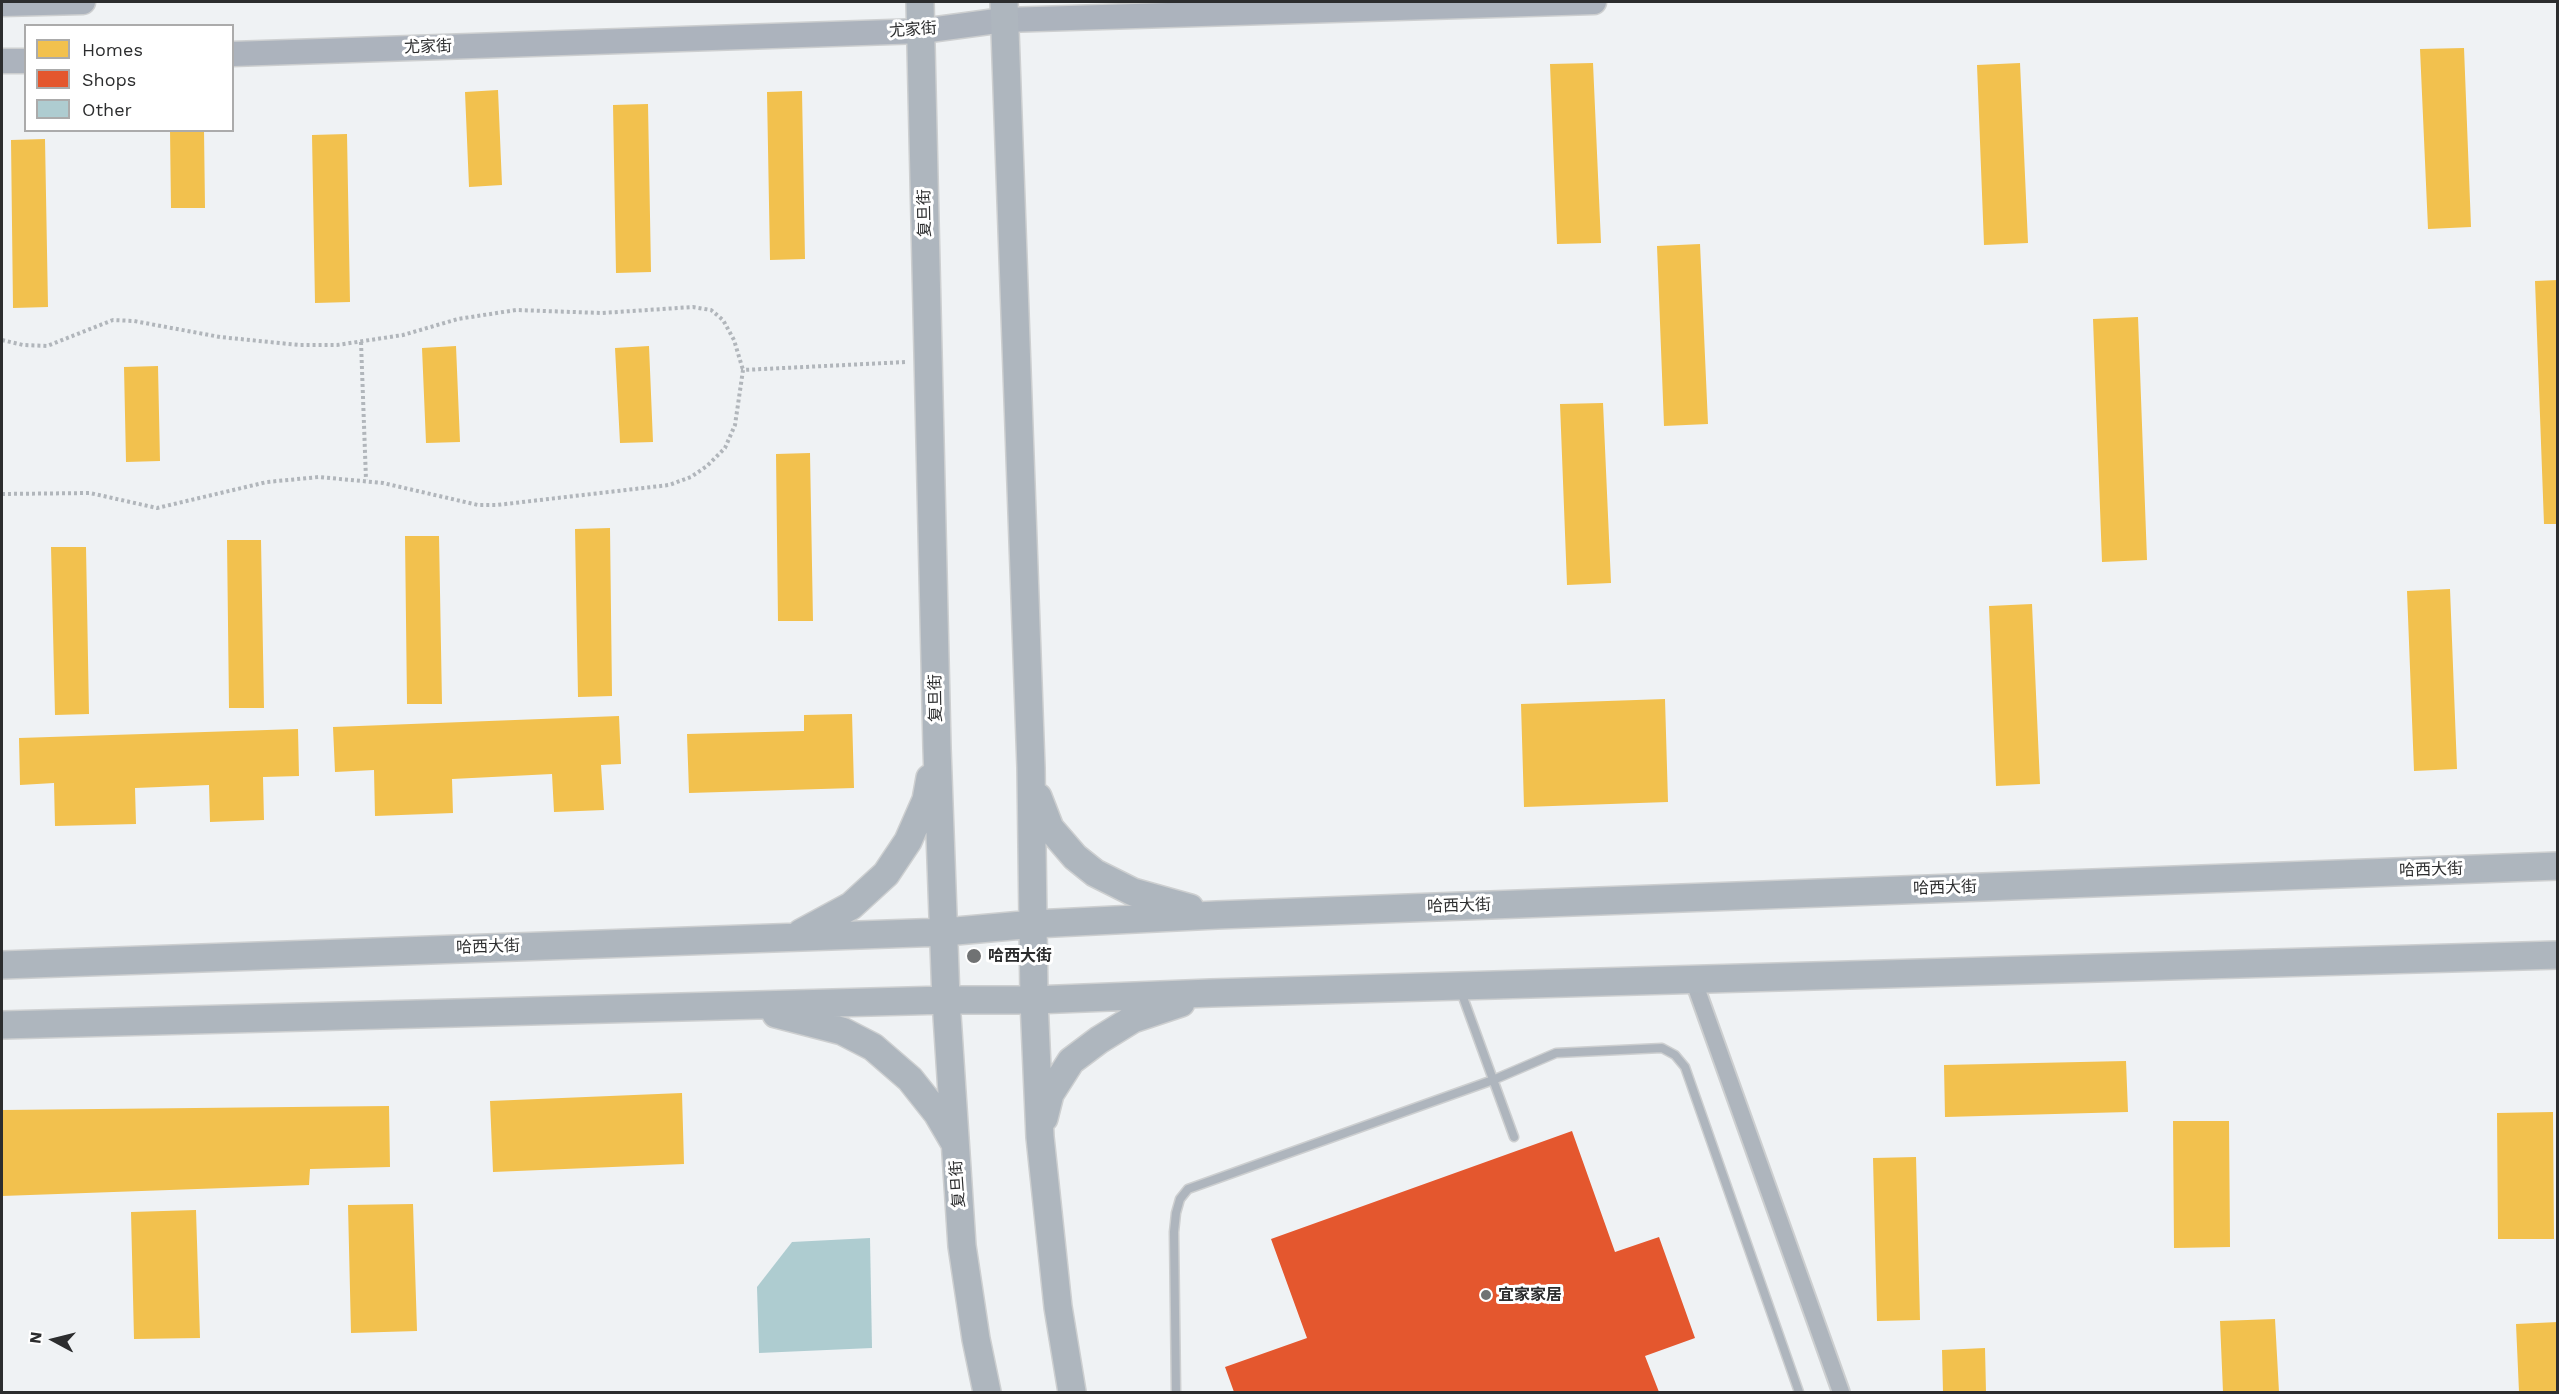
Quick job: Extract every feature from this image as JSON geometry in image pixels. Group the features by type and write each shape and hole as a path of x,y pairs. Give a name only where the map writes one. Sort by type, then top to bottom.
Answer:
{"main road":[{"path":"2,4 83,2"},
{"name":"复旦街","path":"920,2 937,748 946,1000 962,1246 976,1340 987,1392"},
{"name":"尤家街","path":"234,54 922,31 1004,11 1593,2"},
{"path":"1004,11 1031,768 1034,1000 1040,1137 1058,1307 1072,1392"},
{"path":"2,62 24,61"},
{"path":"797,935 851,906 886,874 908,841 926,800 937,748"},
{"path":"1031,768 1040,806 1050,828 1075,857 1095,873 1133,892 1217,915"},
{"name":"哈西大街","path":"2,964 797,935 945,932 1034,924 1217,915 2558,866"},
{"path":"2,1025 946,1000 1034,1000 2558,955"},
{"path":"1040,1137 1050,1094 1071,1061 1133,1019 1211,993"},
{"path":"740,1005 842,1031 873,1047 910,1079 937,1113 956,1146"}],"street":[{"path":"1693,979 1841,1392"}],"lane":[{"path":"1458,986 1514,1137"},
{"path":"1176,1392 1174,1232 1180,1199 1188,1189 1493,1080 1556,1053 1662,1048 1675,1055 1684,1067 1799,1392"}],"path":[{"path":"2,340 47,346 113,320 134,321 220,337 299,345 337,345 403,335 458,320 516,310 602,313 693,307 711,310 723,320 734,340 743,369 735,425 725,448 707,466 691,477 669,485 496,505 478,505 366,480 319,477 276,480 157,508 90,493 2,494"},
{"path":"361,342 366,480"},
{"path":"743,369 928,361"}],"building: Homes":[{"path":"2464,48 2471,227 2428,229 2420,49"},
{"path":"1593,63 1601,243 1557,244 1550,64"},
{"path":"2020,63 2028,243 1984,245 1977,65"},
{"path":"498,90 502,185 469,187 465,92"},
{"path":"802,91 805,259 770,260 767,92"},
{"path":"648,104 651,272 616,273 613,105"},
{"path":"170,132 204,132 205,208 171,208"},
{"path":"347,134 350,302 315,303 312,135"},
{"path":"45,139 48,307 13,308 11,140"},
{"path":"1700,244 1708,424 1664,426 1657,246"},
{"path":"2558,280 2558,524 2544,524 2535,281"},
{"path":"2138,317 2147,560 2102,562 2093,319"},
{"path":"456,346 460,442 426,443 422,348"},
{"path":"649,346 653,442 620,443 615,348"},
{"path":"158,366 160,461 126,462 124,367"},
{"path":"1603,403 1611,583 1567,585 1560,404"},
{"path":"810,453 813,621 778,621 776,454"},
{"path":"610,528 612,696 578,697 575,529"},
{"path":"405,536 439,536 442,704 407,704"},
{"path":"227,540 261,540 264,708 229,708"},
{"path":"51,547 86,547 89,714 55,715"},
{"path":"2450,589 2457,769 2414,771 2407,591"},
{"path":"2032,604 2040,784 1996,786 1989,606"},
{"path":"1665,699 1668,802 1524,807 1521,704"},
{"path":"852,714 854,788 689,793 687,734 804,731 804,715"},
{"path":"619,716 621,764 601,765 604,810 554,812 552,774 452,779 453,813 375,816 374,770 335,772 333,727"},
{"path":"298,729 299,776 263,777 264,820 210,822 209,785 135,788 136,824 55,826 54,783 20,785 19,738"},
{"path":"2126,1061 2128,1112 1945,1117 1944,1065"},
{"path":"682,1093 684,1164 493,1172 490,1101"},
{"path":"389,1106 390,1167 310,1169 309,1185 2,1196 2,1110"},
{"path":"2553,1112 2554,1239 2498,1239 2497,1113"},
{"path":"2173,1121 2229,1121 2230,1247 2174,1248"},
{"path":"1916,1157 1920,1320 1877,1321 1873,1158"},
{"path":"413,1204 417,1331 351,1333 348,1205"},
{"path":"196,1210 200,1338 134,1339 131,1212"},
{"path":"2275,1319 2279,1392 2223,1392 2220,1321"},
{"path":"2558,1322 2558,1392 2519,1392 2516,1324"},
{"path":"1985,1348 1986,1392 1943,1392 1942,1350"}],"building: Shops":[{"name":"宜家家居","path":"1572,1131 1615,1252 1659,1237 1695,1338 1645,1356 1659,1392 1234,1392 1225,1367 1307,1338 1271,1239"}],"building: Other":[{"path":"870,1238 872,1348 759,1353 757,1287 792,1242"}],"place":[{"name":"哈西大街","path":"974,956"},
{"name":"宜家家居","path":"1486,1295"}]}
